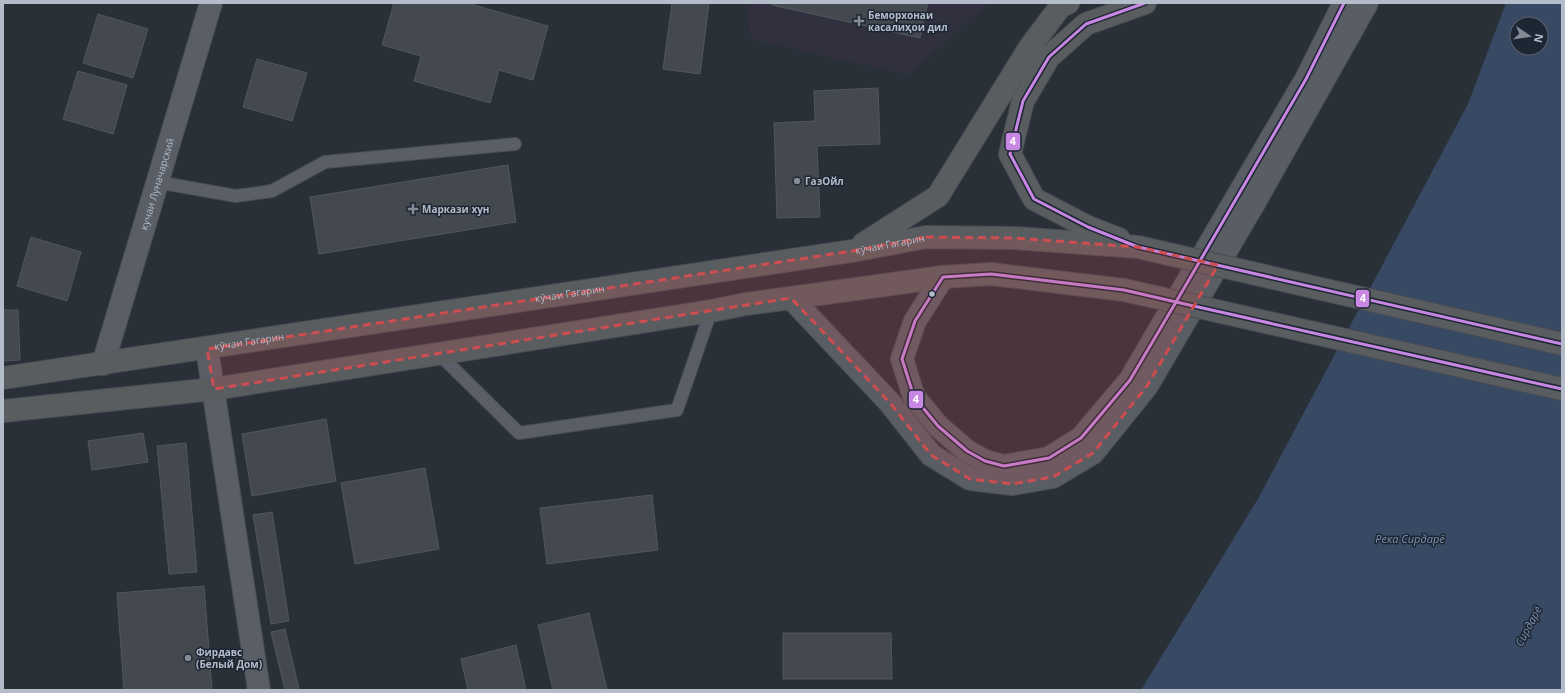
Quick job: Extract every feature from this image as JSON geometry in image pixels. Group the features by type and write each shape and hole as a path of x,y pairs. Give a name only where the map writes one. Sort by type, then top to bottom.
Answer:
{"highway":[{"path":"852,251 938,196 1030,47 1060,7 1068,3"},
{"path":"1146,3 1086,24 1048,57 1023,101 1010,154 1034,199 1088,227 1138,247 1562,344"},
{"name":"кӯчаи Гагарин","path":"3,378 852,251 926,237 1014,238 1138,247"},
{"path":"3,411 214,389 711,311 746,304 943,277 991,274 1124,290 1562,390"}],"main road":[{"path":"943,277 915,321 902,359 914,397 938,426 967,451 985,461 1004,466 1049,458 1081,438 1130,380 1306,79 1344,3"},
{"path":"791,298 890,403 931,455 970,479 1012,484 1053,477 1093,453 1147,386 1256,200 1367,3"}],"street":[{"name":"кучаи Луначарский","path":"103,364 211,3"},
{"path":"207,348 258,690"}],"lane":[{"path":"157,182 236,196 272,191 325,162 515,144"},
{"path":"439,354 519,433 677,410 711,311"}],"highlighted area":[{"path":"926,237 1014,238 1138,247 1218,265 1147,386 1093,453 1053,477 1012,484 970,479 931,455 890,403 791,298 214,389 207,349 852,251"}],"shaded area":[{"name":"Беморхонаи касалиҳои дил","path":"746,3 989,3 908,75 751,39"}],"water":[{"name":"Река Сирдарё","path":"1506,3 1562,3 1562,690 1141,690 1259,497 1468,104"}],"building":[{"path":"394,3 467,3 548,26 533,80 499,70 490,103 414,81 421,56 382,45"},
{"path":"672,3 709,3 700,74 663,69"},
{"path":"773,3 928,3 920,38 772,5"},
{"path":"98,14 148,29 133,78 83,63"},
{"path":"257,59 307,73 292,121 243,107"},
{"path":"78,71 127,85 113,134 63,119"},
{"name":"ГазОйл","path":"878,88 880,144 817,146 820,217 777,218 774,123 815,121 814,91"},
{"name":"Маркази хун","path":"508,165 516,222 319,254 310,197"},
{"path":"31,237 81,252 67,301 17,286"},
{"path":"3,310 18,310 20,360 3,361"},
{"path":"326,419 336,481 252,496 242,434"},
{"path":"143,433 148,462 92,470 88,441"},
{"path":"186,443 197,572 169,574 157,446"},
{"path":"425,468 439,549 355,564 341,483"},
{"path":"652,495 658,550 547,564 540,508"},
{"path":"272,512 289,621 271,624 253,515"},
{"path":"204,586 212,690 124,690 117,593"},
{"path":"589,613 607,690 553,690 538,625"},
{"path":"285,629 299,689 294,690 285,690 271,632"},
{"path":"783,633 891,633 892,679 783,679"},
{"path":"516,645 526,690 468,690 461,659"}],"transit line":[{"name":"4","path":"1145,3 1086,24 1049,57 1023,101 1010,154 1034,199 1088,227 1138,247 1562,344"},
{"name":"4","path":"1176,302 1306,79 1344,3"},
{"name":"4","path":"991,274 1124,290 1176,302 1130,380 1081,438 1049,458 1004,466 985,461 967,451 938,426 914,397 902,359 915,321 943,277 991,274"},
{"name":"4","path":"1176,302 1562,389"}],"place":[{"name":"Беморхонаи касалиҳои дил","path":"859,21"},
{"name":"ГазОйл","path":"797,181"},
{"name":"Маркази хун","path":"413,209"},
{"name":"Фирдавс (Белый Дом)","path":"188,658"}],"water label":[{"name":"Сирдарё","path":"1528,626"}]}
